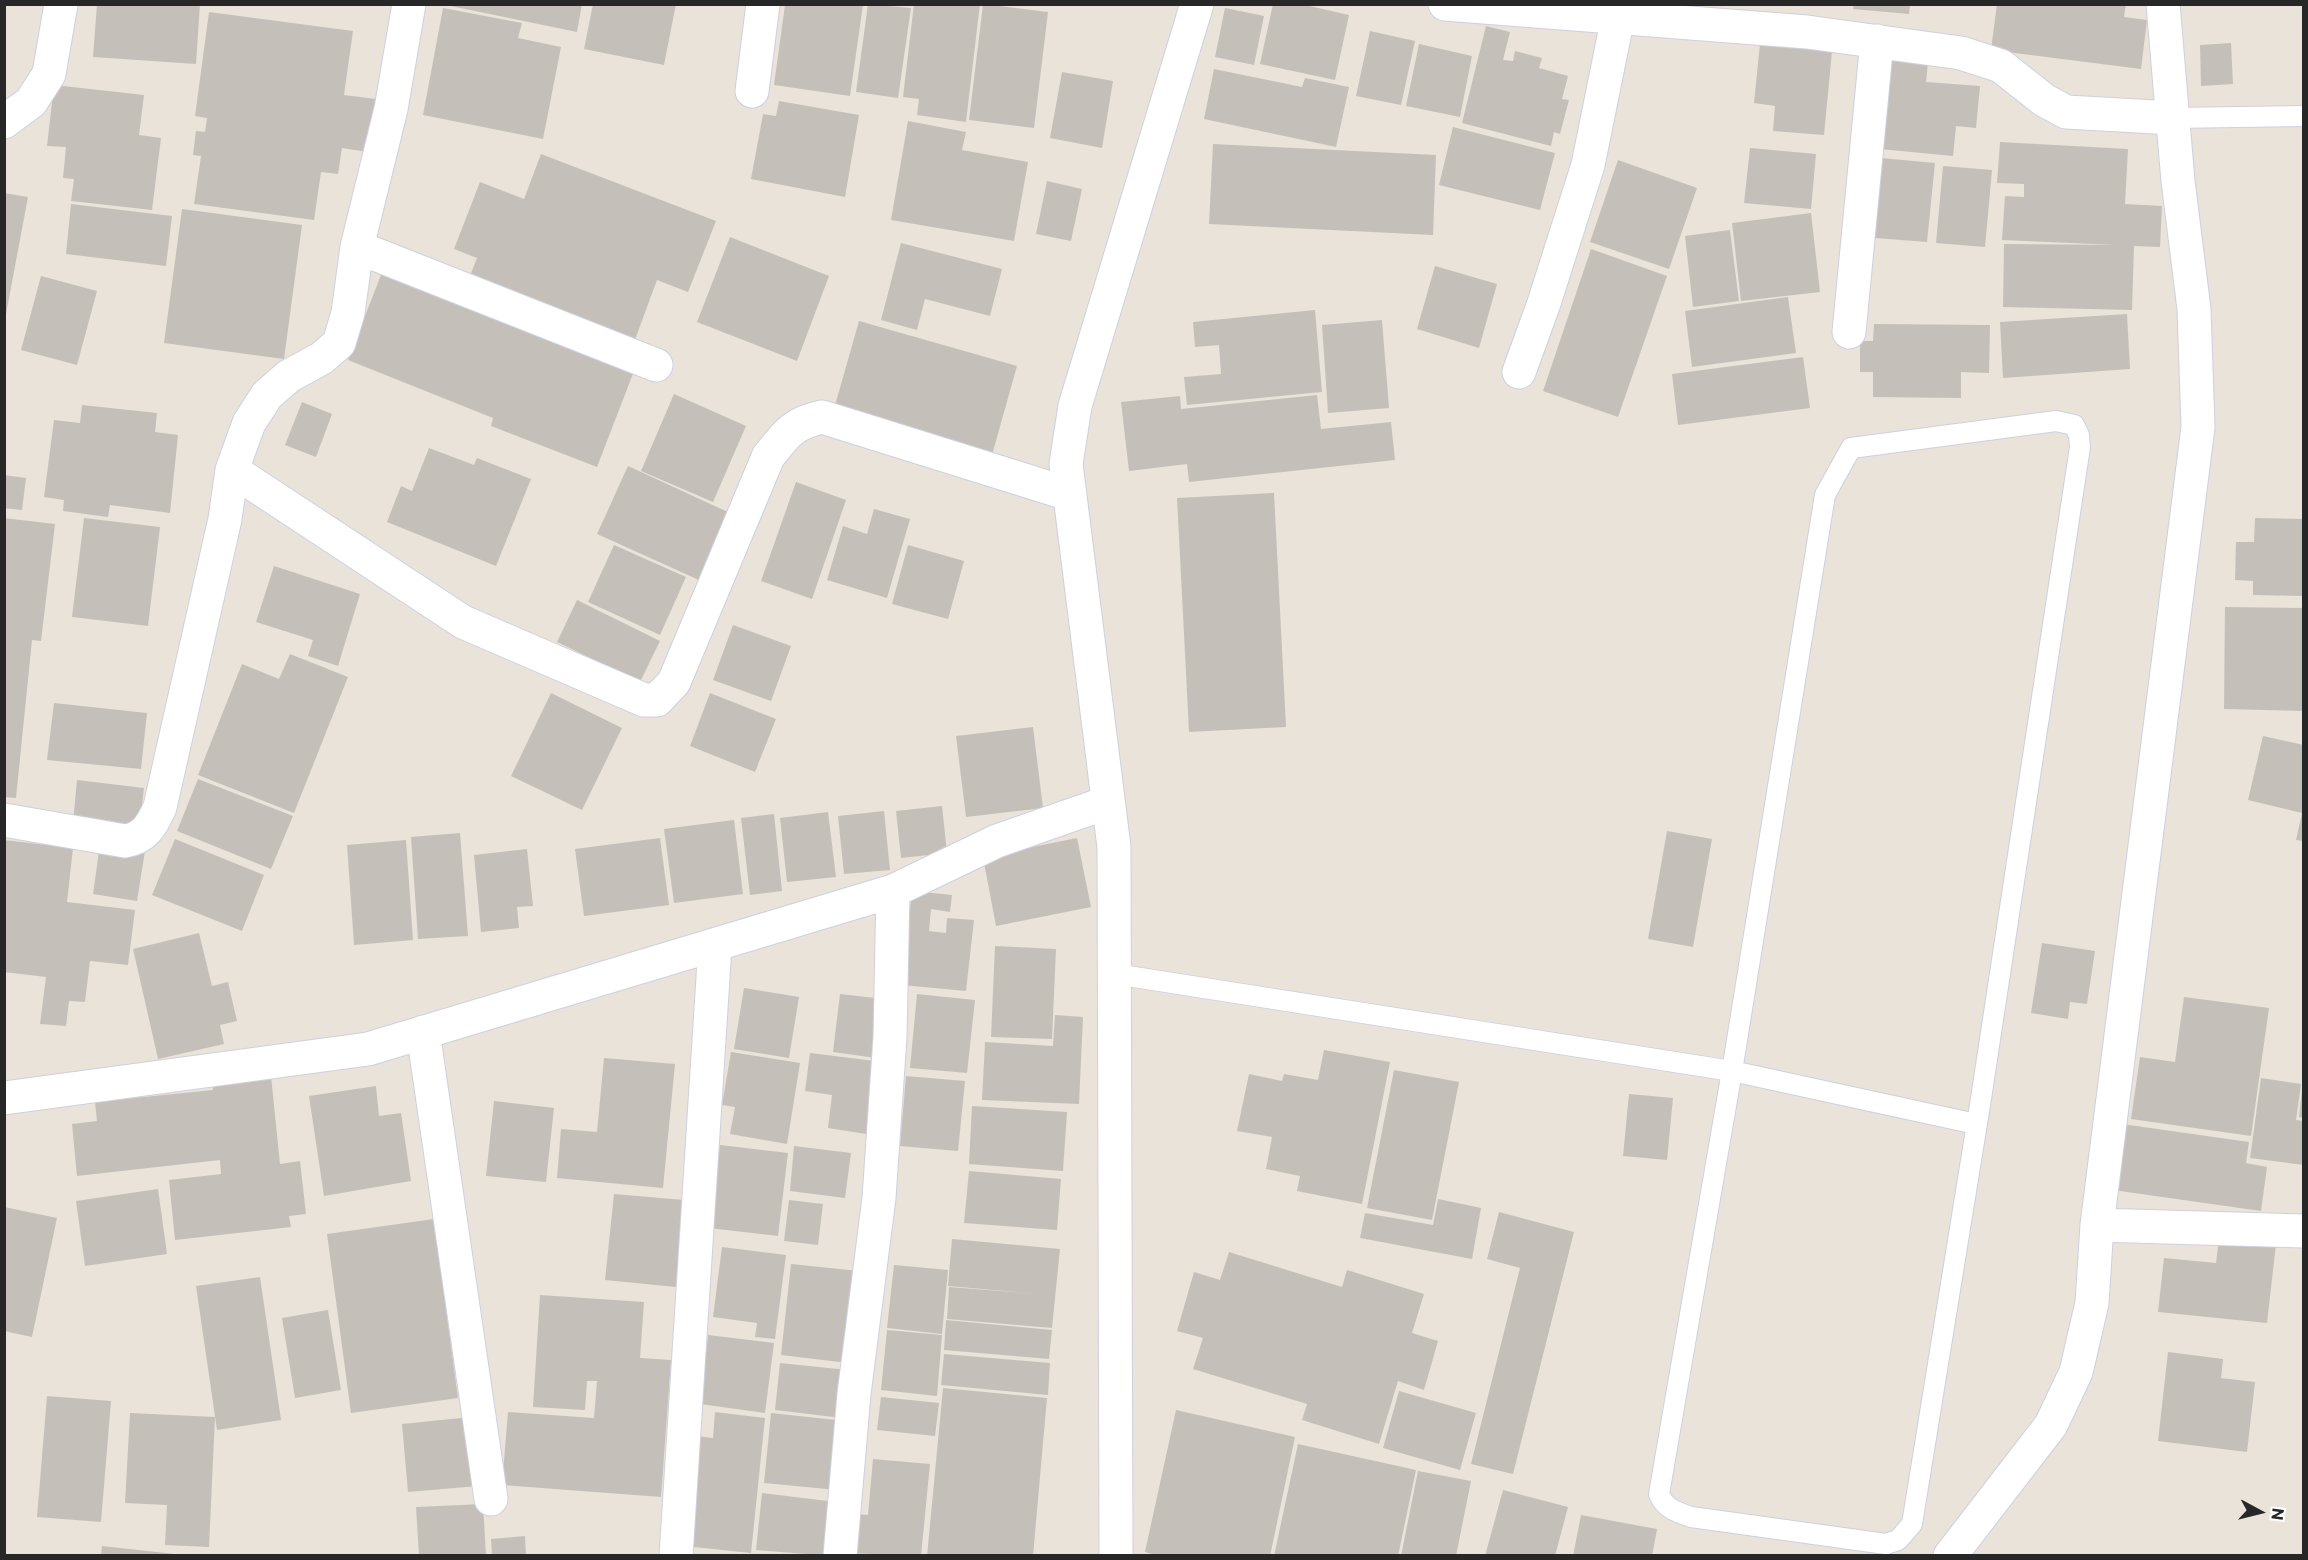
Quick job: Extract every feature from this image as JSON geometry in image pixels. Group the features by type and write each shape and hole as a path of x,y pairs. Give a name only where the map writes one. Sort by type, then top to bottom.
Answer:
{"street":[{"path":"4,122 30,102 49,74 61,4"},
{"path":"4,820 125,841 137,839 152,826 160,807 223,531 232,470 249,423 267,395 289,376 322,358 339,343 348,313 357,247 391,109 409,4"},
{"path":"752,91 763,4"},
{"path":"1445,4 1807,32 1960,53 2001,66 2044,100 2066,112 2173,118"},
{"path":"1950,1556 2051,1425 2076,1372 2092,1303 2097,1226 2198,427 2194,309 2163,4"},
{"path":"1116,1556 1114,848 1106,803 1066,464 1075,406 1191,5"},
{"path":"1519,372 1544,303 1588,165 1618,17"},
{"path":"1849,332 1877,41"},
{"path":"357,247 656,365"},
{"path":"232,470 464,622 644,700 657,700 674,682 768,457 787,432 803,421 822,417 1069,494"},
{"path":"4,1098 368,1049 893,891 997,841 1106,803"},
{"path":"840,1556 854,1394 879,1198 890,1037 893,891"},
{"path":"676,1556 716,946"},
{"path":"423,1032 491,1499"},
{"path":"2097,1226 2304,1231"}],"lane":[{"path":"2173,118 2304,116"},
{"path":"2067,422 2073,425 2079,435 2080,447 1976,1124 1915,1514 1908,1532 1898,1540 1886,1544 1691,1517 1671,1510 1662,1502 1659,1494 1732,1071 1825,495 1841,462 1851,448 2040,423 2067,422"},
{"path":"1115,974 1732,1071 1976,1124"}],"building":[{"path":"97,4 200,4 196,64 93,57"},
{"path":"441,4 582,4 577,32"},
{"path":"593,4 676,4 664,65 584,49"},
{"path":"868,4 911,8 898,98 856,92"},
{"path":"914,4 980,4 966,122 917,115 919,99 903,97"},
{"path":"983,4 1048,12 1034,128 969,120"},
{"path":"1273,4 1301,4 1349,15 1335,80 1260,64"},
{"path":"1854,4 1910,4 1909,14 1853,9"},
{"path":"1997,4 2126,4 2124,17 2147,20 2141,69 1991,50"},
{"path":"785,5 863,5 850,96 774,85"},
{"path":"443,8 522,23 518,38 561,47 543,139 423,115"},
{"path":"1225,8 1264,16 1254,65 1215,57"},
{"path":"209,12 353,31 344,95 376,99 368,152 342,148 338,174 321,172 314,220 194,204 201,156 193,155 196,131 205,132 207,118 195,116"},
{"path":"1486,26 1510,32 1503,60 1513,61 1515,51 1542,58 1539,68 1568,76 1562,99 1569,100 1560,134 1554,132 1551,146 1462,123"},
{"path":"1370,31 1415,41 1401,105 1356,96"},
{"path":"1761,34 1833,41 1824,135 1773,131 1775,106 1754,103"},
{"path":"2231,43 2233,84 2201,86 2200,45"},
{"path":"1419,44 1472,56 1460,117 1406,106"},
{"path":"1889,50 1929,53 1926,82 1980,86 1976,128 1956,126 1953,156 1880,149"},
{"path":"1214,69 1302,87 1305,78 1349,87 1336,147 1204,119"},
{"path":"1062,72 1113,81 1102,148 1050,138"},
{"path":"54,85 144,95 139,135 161,138 152,210 71,201 74,179 63,178 66,147 47,146"},
{"path":"779,101 859,115 845,197 751,179 763,114 776,116"},
{"path":"908,121 966,132 962,150 1028,162 1014,241 891,220"},
{"path":"1453,127 1555,153 1540,210 1439,185"},
{"path":"2000,142 2128,149 2125,204 2162,206 2160,247 2134,246 2132,310 2003,307 2004,244 2116,245 2002,240 2005,196 2024,197 2024,184 1997,183"},
{"path":"1213,144 1436,155 1433,235 1209,224"},
{"path":"1750,148 1816,154 1811,209 1744,203"},
{"path":"541,154 716,221 688,292 657,280 633,345 468,281 477,258 454,249 480,182 524,199"},
{"path":"1881,158 1935,163 1927,242 1875,238"},
{"path":"1618,160 1697,188 1669,269 1590,242"},
{"path":"1943,166 1992,170 1985,247 1936,243"},
{"path":"1047,181 1082,189 1071,241 1036,234"},
{"path":"4,193 28,197 6,314 4,314"},
{"path":"71,204 172,216 166,266 66,254"},
{"path":"182,209 302,225 284,359 164,343"},
{"path":"1811,213 1820,292 1741,301 1732,223"},
{"path":"1730,230 1739,301 1693,307 1685,236"},
{"path":"730,237 829,276 797,361 697,322"},
{"path":"901,243 1002,269 990,316 925,299 917,330 881,320"},
{"path":"1591,249 1667,276 1618,417 1543,391"},
{"path":"1435,266 1497,284 1479,348 1417,329"},
{"path":"384,267 636,366 597,467 491,426 493,418 348,360"},
{"path":"41,276 97,291 77,365 21,350"},
{"path":"1788,297 1796,353 1692,367 1685,311"},
{"path":"1315,310 1322,392 1187,405 1184,377 1221,374 1219,345 1195,347 1193,322"},
{"path":"2127,314 2130,369 2003,378 2000,322"},
{"path":"1382,320 1389,408 1328,413 1322,325"},
{"path":"859,321 1017,366 992,455 834,409"},
{"path":"1874,324 1990,325 1989,373 1961,372 1961,398 1873,397 1873,372 1860,372 1860,341 1873,341"},
{"path":"1803,357 1810,408 1678,425 1672,374"},
{"path":"674,394 746,426 713,502 641,471"},
{"path":"1317,395 1321,429 1391,422 1395,460 1189,482 1187,464 1129,471 1121,402 1180,396 1181,409"},
{"path":"302,402 332,414 316,457 285,445"},
{"path":"82,405 157,413 155,432 178,435 170,513 110,505 108,517 63,511 64,500 44,497 54,420 80,423"},
{"path":"429,448 474,465 477,458 531,479 496,566 387,522 401,486 412,491"},
{"path":"628,466 730,513 699,580 597,534"},
{"path":"4,475 26,478 22,510 4,508"},
{"path":"796,482 846,500 812,599 761,581"},
{"path":"1274,493 1286,727 1189,732 1177,498"},
{"path":"874,509 910,519 887,598 827,580 843,526 867,534"},
{"path":"4,518 55,524 41,641 32,640 16,798 4,797"},
{"path":"84,518 160,527 148,626 72,617"},
{"path":"2255,518 2304,519 2304,596 2253,595 2253,581 2235,580 2236,542 2254,542"},
{"path":"614,545 686,577 660,635 588,602"},
{"path":"908,545 964,561 948,619 892,604"},
{"path":"274,566 360,594 338,666 308,656 313,640 256,622"},
{"path":"577,600 660,641 640,682 557,642"},
{"path":"2225,607 2304,608 2304,711 2224,709"},
{"path":"733,625 791,646 771,701 713,680"},
{"path":"290,654 348,677 294,813 198,775 242,664 279,679"},
{"path":"551,693 622,728 582,810 511,776"},
{"path":"710,693 776,719 755,772 690,746"},
{"path":"54,703 147,713 141,769 47,760"},
{"path":"1033,727 1043,808 966,817 956,736"},
{"path":"2263,736 2304,745 2304,841 2296,840 2302,813 2248,800"},
{"path":"198,779 293,816 271,869 177,831"},
{"path":"77,780 144,788 139,831 73,823"},
{"path":"942,806 947,853 901,858 896,811"},
{"path":"884,811 890,870 844,874 838,816"},
{"path":"828,812 836,877 787,882 780,818"},
{"path":"774,814 782,891 750,895 741,818"},
{"path":"734,820 743,894 674,903 664,829"},
{"path":"1667,831 1712,839 1693,947 1648,939"},
{"path":"460,833 468,936 418,939 411,837"},
{"path":"660,838 669,905 584,916 575,849"},
{"path":"1077,838 1091,907 996,926 983,857"},
{"path":"175,839 264,875 242,931 152,895"},
{"path":"4,840 73,848 67,902 135,910 128,965 90,961 85,1002 69,1001 66,1026 40,1024 46,977 4,972"},
{"path":"406,840 413,940 354,945 347,845"},
{"path":"100,844 145,851 137,901 93,894"},
{"path":"527,849 533,906 517,907 519,928 481,932 474,855"},
{"path":"912,891 952,895 950,912 931,909 929,931 946,933 947,918 974,920 966,991 902,985"},
{"path":"199,933 212,986 228,982 237,1021 220,1025 224,1044 158,1059 133,949"},
{"path":"2042,943 2095,951 2087,1004 2070,1002 2068,1019 2031,1013"},
{"path":"995,946 1056,949 1052,1039 991,1037"},
{"path":"744,988 799,997 789,1058 734,1049"},
{"path":"840,994 884,999 876,1058 833,1052"},
{"path":"917,994 975,1000 967,1073 910,1068"},
{"path":"2184,997 2269,1008 2251,1136 2131,1119 2140,1057 2175,1062"},
{"path":"1055,1015 1083,1017 1079,1104 982,1100 985,1042 1053,1046"},
{"path":"1324,1050 1390,1062 1362,1204 1297,1191 1300,1176 1266,1169 1272,1137 1237,1131 1249,1074 1282,1081 1284,1074 1318,1080"},
{"path":"731,1052 800,1063 787,1144 730,1134 735,1107 722,1105"},
{"path":"810,1053 875,1061 866,1134 828,1128 832,1095 805,1091"},
{"path":"604,1058 675,1064 663,1188 557,1178 561,1129 597,1132"},
{"path":"1394,1070 1459,1082 1432,1220 1367,1208"},
{"path":"271,1076 280,1164 300,1161 306,1214 289,1216 291,1227 175,1240 169,1180 221,1174 220,1160 77,1176 72,1124 97,1121 95,1102 213,1090 212,1082"},
{"path":"906,1076 965,1081 958,1151 900,1146"},
{"path":"2261,1078 2301,1084 2296,1120 2304,1121 2304,1165 2250,1158"},
{"path":"376,1086 379,1116 401,1113 411,1181 324,1196 309,1096"},
{"path":"2302,1090 2304,1090 2304,1118 2299,1117"},
{"path":"1629,1094 1673,1098 1667,1160 1623,1156"},
{"path":"494,1101 554,1108 546,1182 486,1176"},
{"path":"972,1106 1067,1112 1063,1171 969,1164"},
{"path":"2122,1124 2249,1142 2246,1163 2267,1167 2261,1211 2113,1190"},
{"path":"720,1145 788,1153 778,1236 709,1228"},
{"path":"794,1146 851,1153 845,1198 790,1191"},
{"path":"969,1171 1061,1179 1057,1230 964,1223"},
{"path":"158,1189 167,1254 85,1266 76,1201"},
{"path":"614,1194 684,1200 676,1287 605,1280"},
{"path":"1438,1199 1481,1208 1472,1259 1360,1238 1365,1213 1433,1225"},
{"path":"789,1200 823,1204 818,1245 784,1241"},
{"path":"4,1207 57,1218 32,1337 4,1331"},
{"path":"1499,1212 1574,1232 1513,1474 1471,1464 1520,1268 1487,1259"},
{"path":"434,1219 458,1398 351,1413 327,1234"},
{"path":"952,1239 1060,1249 1052,1328 947,1319 949,1287 1039,1294 948,1286"},
{"path":"2219,1239 2276,1244 2267,1323 2158,1312 2164,1258 2216,1263"},
{"path":"722,1247 786,1255 775,1339 755,1337 757,1323 713,1317"},
{"path":"1229,1252 1342,1287 1347,1270 1424,1294 1412,1333 1438,1341 1424,1390 1398,1381 1379,1444 1302,1420 1307,1404 1193,1369 1203,1338 1177,1331 1194,1272 1220,1280"},
{"path":"791,1264 859,1271 848,1363 781,1355"},
{"path":"894,1265 948,1270 942,1334 887,1328"},
{"path":"260,1277 281,1420 217,1430 196,1286"},
{"path":"540,1295 644,1302 640,1358 671,1360 661,1497 502,1485 508,1412 594,1418 597,1381 587,1381 585,1410 533,1407"},
{"path":"328,1310 341,1390 295,1398 282,1318"},
{"path":"946,1320 1052,1330 1049,1359 944,1350"},
{"path":"887,1330 942,1335 937,1396 881,1390"},
{"path":"708,1335 774,1343 765,1413 700,1404"},
{"path":"2168,1352 2223,1359 2221,1378 2255,1382 2247,1452 2158,1441"},
{"path":"944,1354 1050,1363 1048,1395 941,1385"},
{"path":"780,1363 848,1370 842,1418 775,1410"},
{"path":"943,1388 1047,1398 1033,1556 927,1556"},
{"path":"1399,1391 1476,1413 1460,1470 1383,1448"},
{"path":"47,1396 111,1401 101,1522 37,1517"},
{"path":"881,1397 939,1403 935,1436 877,1430"},
{"path":"1176,1410 1295,1437 1270,1556 1159,1556 1145,1552"},
{"path":"715,1412 765,1418 751,1553 684,1546 696,1436 713,1438"},
{"path":"130,1413 215,1417 209,1547 165,1545 167,1505 125,1503"},
{"path":"771,1413 845,1421 837,1490 764,1483"},
{"path":"471,1417 478,1486 408,1492 402,1424"},
{"path":"1298,1444 1416,1470 1398,1556 1274,1556"},
{"path":"873,1459 930,1464 921,1556 846,1553 849,1514 868,1515"},
{"path":"1418,1471 1471,1481 1456,1556 1401,1556"},
{"path":"1503,1490 1568,1507 1555,1556 1485,1556"},
{"path":"762,1493 836,1502 830,1556 756,1550"},
{"path":"483,1504 486,1556 419,1556 416,1507"},
{"path":"1581,1515 1657,1529 1652,1556 1573,1556"},
{"path":"525,1536 526,1556 492,1556 491,1539"},
{"path":"102,1546 175,1554 175,1556 101,1556"}]}
